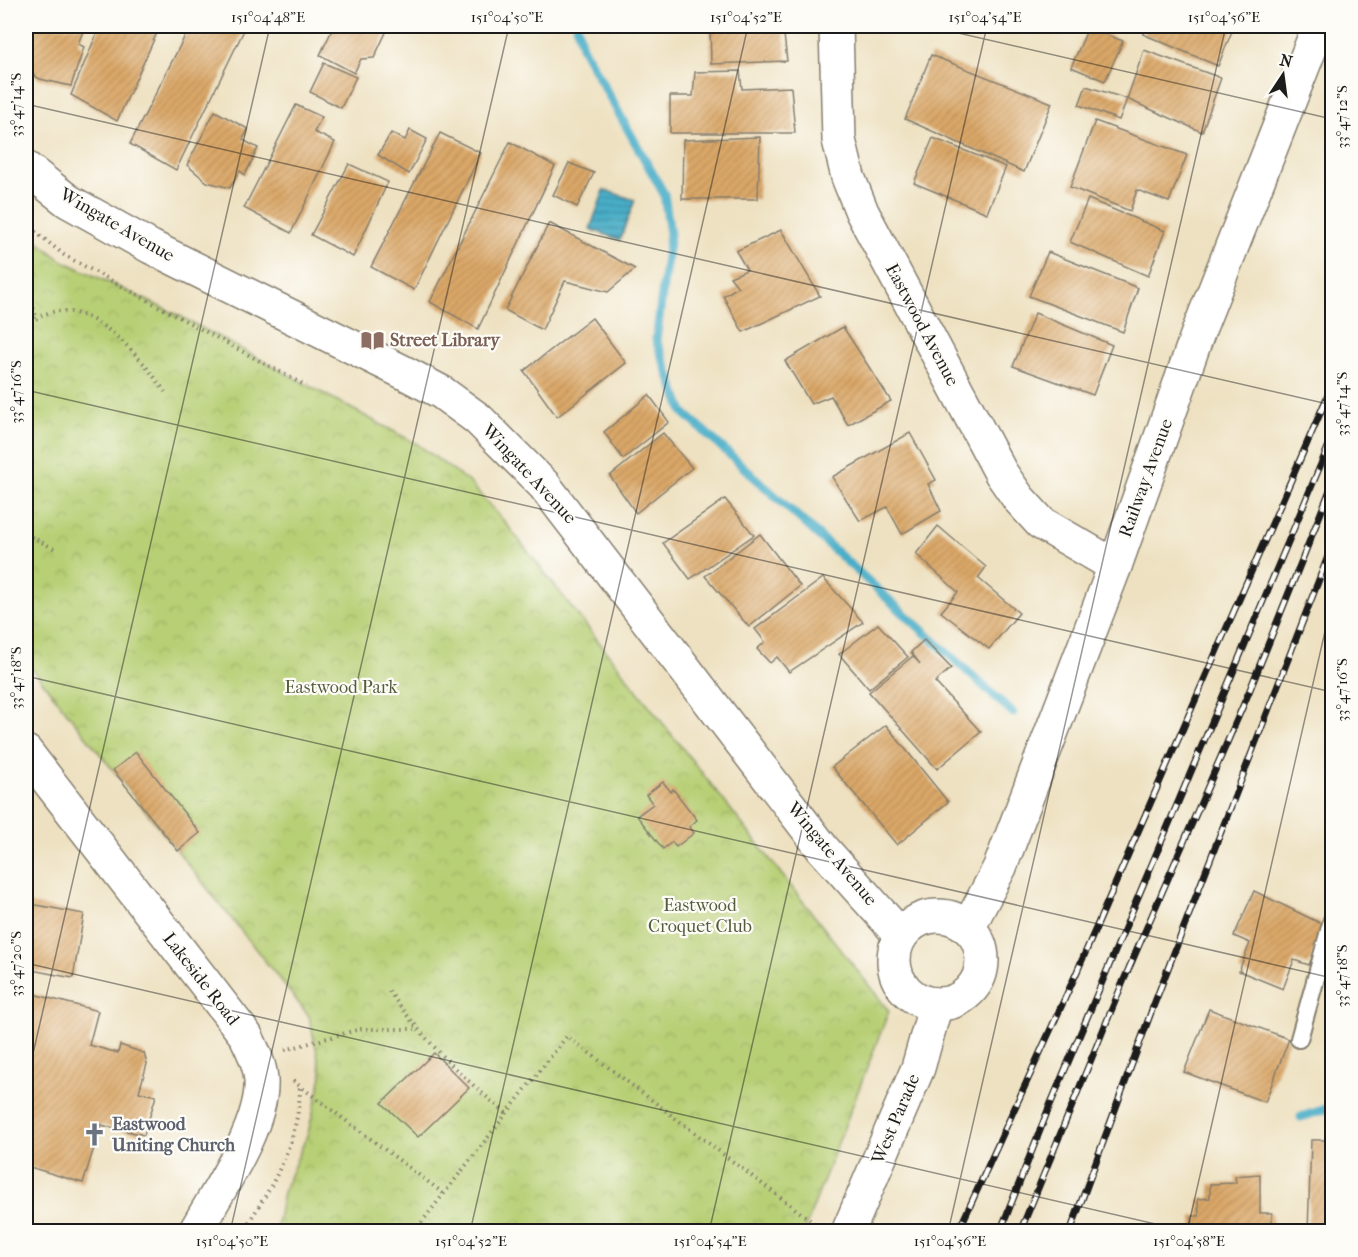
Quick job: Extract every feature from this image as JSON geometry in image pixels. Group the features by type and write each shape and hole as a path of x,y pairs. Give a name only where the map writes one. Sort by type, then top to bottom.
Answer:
{"street":[{"name":"Eastwood Avenue","path":"836,26 839,140 848,177 862,212 1001,472 1019,499 1041,523 1115,566"},
{"name":"Railway Avenue","path":"968,928 1000,867 1115,566 1199,330 1319,26"},
{"name":"Wingate Avenue","path":"26,168 68,201 151,248 403,372 441,392 478,419 544,485 824,849 901,936"},
{"name":"Lakeside Road","path":"26,752 246,1036 257,1058 261,1081 259,1104 251,1130 195,1232"},
{"path":"933,916 958,921 975,935 982,954 982,963 976,982 964,996 946,1004 936,1004 911,995 897,976 895,955 901,936 915,923 933,916"},
{"name":"West Parade","path":"848,1232 918,1068 936,1004"}],"lane":[{"path":"1299,1039 1332,920"}],"path":[{"path":"26,224 64,255 306,386"},
{"path":"26,285 36,316"},
{"path":"26,326 36,316 51,312 80,313 102,324 150,369 165,392"},
{"path":"26,534 30,539 55,549"},
{"path":"389,991 416,1029 470,1084 506,1113"},
{"path":"257,1058 360,1029 416,1029"},
{"path":"414,1232 567,1036 814,1223"},
{"path":"242,1232 268,1193 287,1154 300,1111 300,1085"},
{"path":"331,1108 443,1193"}],"green space":[{"name":"Eastwood Park","path":"26,232 61,260 178,315 417,444 470,483 504,521 889,1011 804,1231 276,1231 283,1192 308,1133 322,1076 309,1016 26,661"}],"water":[{"path":"604,190 635,200 620,240 590,229"}],"building":[{"path":"30,26 85,26 78,44 84,47 71,86 40,79 26,71 26,37"},
{"path":"100,26 160,26 117,121 71,95"},
{"path":"190,26 246,26 176,170 130,144"},
{"path":"334,26 389,26 374,58 361,59 354,73 320,55"},
{"path":"710,26 783,26 787,61 711,64"},
{"path":"1147,26 1234,26 1218,66 1143,34"},
{"path":"1088,28 1123,41 1105,81 1071,67"},
{"path":"1144,50 1221,78 1202,132 1127,99"},
{"path":"931,55 1052,103 1024,172 905,119"},
{"path":"324,63 356,77 341,108 310,92"},
{"path":"740,71 742,89 791,87 795,133 670,133 670,96 693,96 695,72"},
{"path":"1086,86 1127,99 1119,120 1079,105"},
{"path":"296,105 322,117 314,132 335,142 291,233 244,208"},
{"path":"215,111 248,129 243,140 258,148 245,175 240,171 230,188 207,182 187,165"},
{"path":"1095,121 1187,155 1169,202 1137,190 1130,211 1070,187"},
{"path":"410,130 427,139 409,174 378,155 391,133 405,140"},
{"path":"440,133 481,153 414,290 371,267"},
{"path":"760,137 758,199 682,199 683,140"},
{"path":"933,138 1006,167 987,213 914,183"},
{"path":"510,142 555,166 478,329 430,302"},
{"path":"569,163 594,173 577,207 553,195"},
{"path":"349,164 388,182 353,257 311,235"},
{"path":"1088,199 1165,231 1148,276 1070,242"},
{"path":"549,223 635,269 608,292 565,281 542,330 505,310"},
{"path":"781,230 820,296 743,332 723,296 738,287 730,277 747,270 736,251"},
{"path":"1048,252 1138,288 1123,332 1029,296"},
{"path":"1035,313 1112,345 1093,395 1013,366"},
{"path":"592,318 626,363 557,417 524,371"},
{"path":"843,327 891,401 848,425 831,396 811,404 785,361"},
{"path":"649,395 669,422 623,459 604,432"},
{"path":"663,433 692,468 636,513 610,476"},
{"path":"910,433 936,480 928,484 941,511 902,534 887,507 860,521 832,477"},
{"path":"725,499 754,535 690,579 663,543"},
{"path":"938,526 986,567 978,578 1019,613 989,649 941,612 958,592 916,554"},
{"path":"760,534 800,586 749,627 705,576"},
{"path":"823,578 863,622 789,672 777,657 770,663 757,649 765,642 755,629"},
{"path":"878,624 908,657 869,689 839,654"},
{"path":"924,640 951,668 935,682 981,732 937,769 869,692 913,656 920,664 911,652"},
{"path":"886,725 948,802 897,845 832,767"},
{"path":"136,752 200,833 178,851 113,770"},
{"path":"663,782 671,792 673,789 697,820 689,827 694,833 676,847 672,842 663,849 637,816 653,804 646,795"},
{"path":"1254,891 1324,925 1309,965 1294,960 1283,989 1239,971 1250,943 1234,936"},
{"path":"26,903 84,914 73,978 26,969"},
{"path":"26,992 98,1011 89,1045 118,1053 120,1045 144,1053 147,1064 139,1092 156,1096 144,1135 101,1125 83,1183 26,1166"},
{"path":"1209,1009 1289,1039 1265,1102 1184,1072"},
{"path":"434,1053 469,1088 418,1137 382,1103"},
{"path":"1311,1140 1332,1140 1332,1232 1308,1232"},
{"path":"1260,1174 1260,1213 1272,1213 1272,1232 1184,1232 1184,1228 1192,1227 1192,1216 1199,1216 1198,1199 1210,1198 1210,1184 1236,1183 1235,1176"}],"waterway":[{"path":"577,26 582,47 664,194 670,234 656,340 683,412 1013,713"},
{"path":"1301,1117 1332,1107"}],"railway":[{"path":"958,1232 1076,974 1332,386"},
{"path":"1000,1232 1048,1110 1332,438"},
{"path":"1020,1232 1123,982 1249,692 1332,485"},
{"path":"1070,1232 1153,1007 1332,546"}],"place":[{"name":"Street Library","path":"372,340"},
{"name":"Eastwood Uniting Church","path":"94,1134"}],"park label":[{"name":"Eastwood Croquet Club","path":"700,915"}]}
